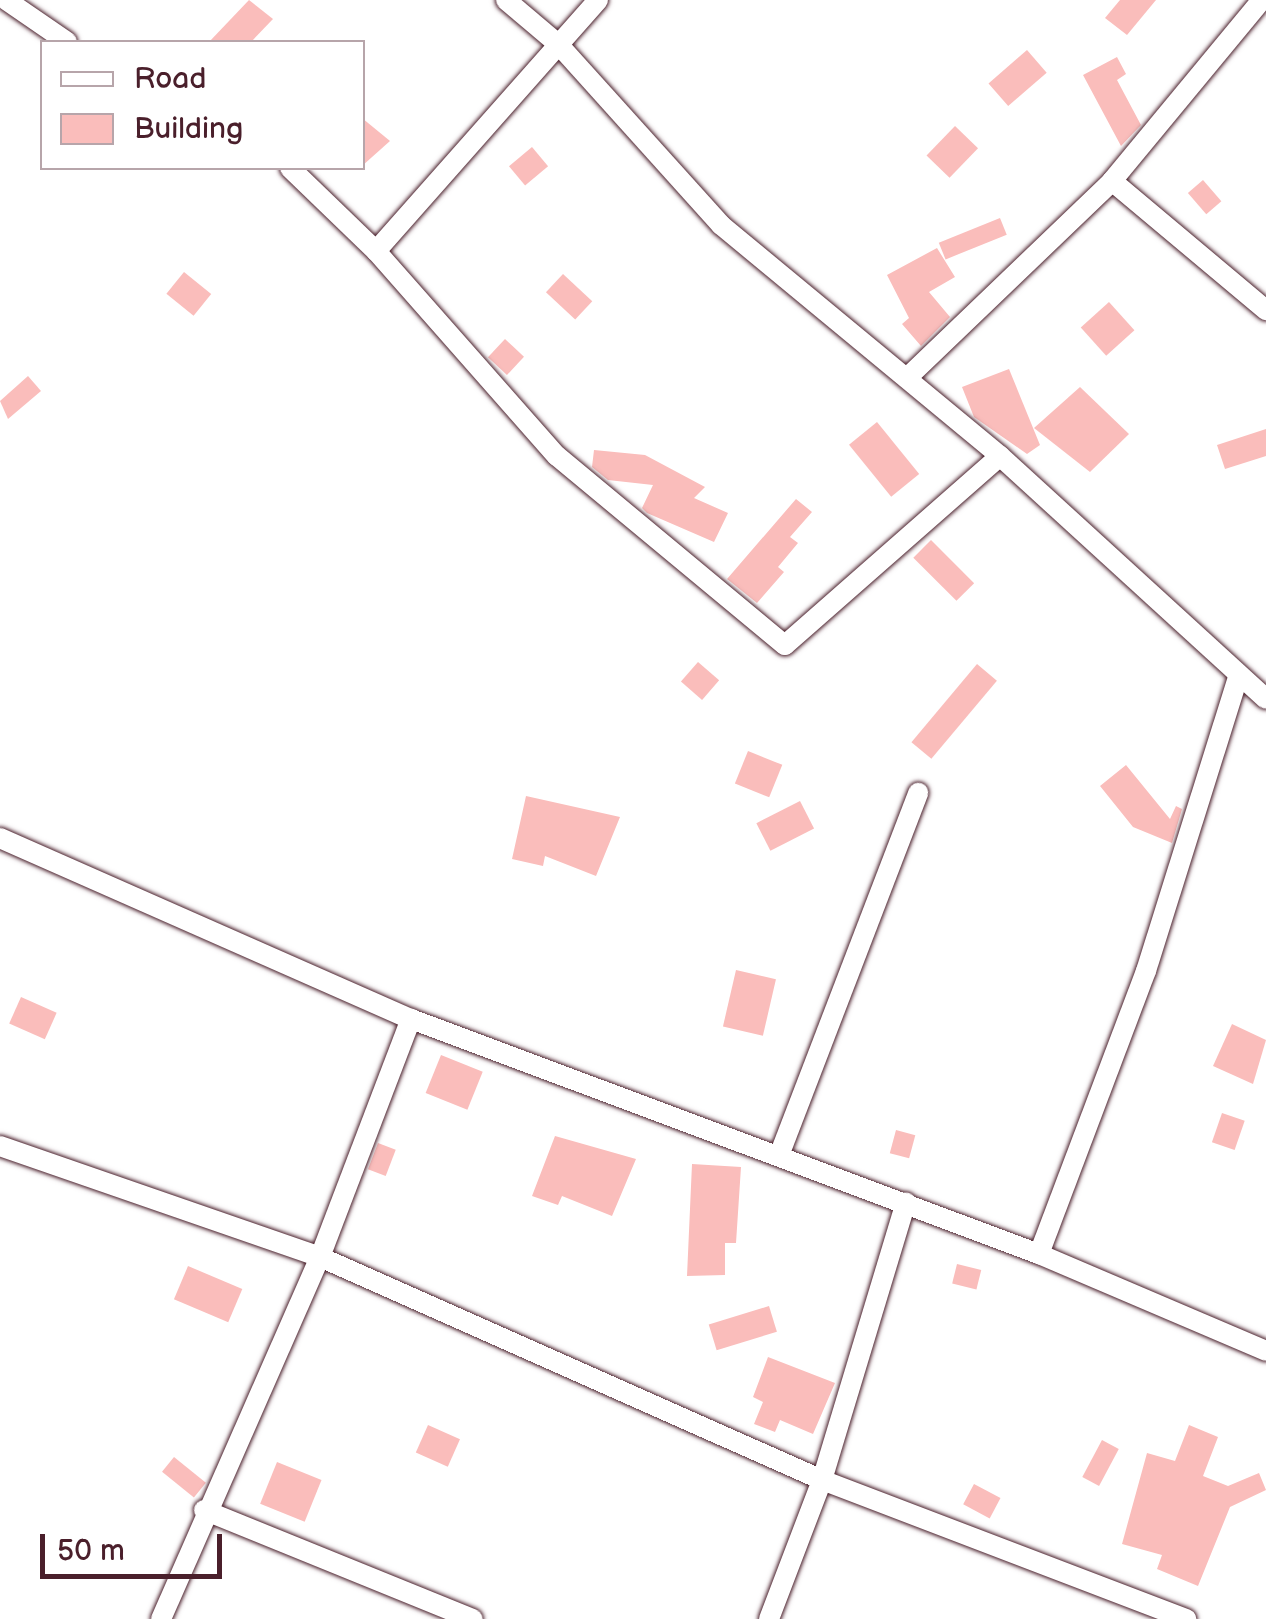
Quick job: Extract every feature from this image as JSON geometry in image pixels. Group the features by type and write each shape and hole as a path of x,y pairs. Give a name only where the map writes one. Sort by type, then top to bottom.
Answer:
{"street":[{"path":"6,0 64,40"},
{"path":"506,0 558,45 720,225 908,376 1266,699"},
{"path":"376,252 598,0"},
{"path":"908,376 1112,182 1262,0"},
{"path":"292,170 376,252 557,456 785,646 1000,456"},
{"path":"1112,182 1266,310"},
{"path":"1039,1254 1146,971 1238,677"},
{"path":"780,1153 918,793"},
{"path":"0,838 410,1019 780,1153 1039,1254 1266,1351"},
{"path":"161,1619 204,1510 320,1257 410,1019"},
{"path":"0,1146 320,1257 822,1480 1186,1619"},
{"path":"769,1619 822,1480 906,1202"},
{"path":"204,1510 473,1619"}],"building":[{"path":"249,0 273,19 253,40 211,40"},
{"path":"1120,0 1156,0 1127,35 1105,18"},
{"path":"1027,50 1047,73 1008,106 989,83"},
{"path":"1117,57 1126,74 1117,80 1141,125 1121,146 1083,75"},
{"path":"365,120 390,141 365,163"},
{"path":"955,126 978,148 950,178 927,155"},
{"path":"532,147 548,166 525,185 509,166"},
{"path":"1203,180 1221,201 1206,214 1188,193"},
{"path":"1000,218 1007,235 946,259 939,243"},
{"path":"937,248 955,277 929,292 950,317 921,346 902,324 909,318 887,275"},
{"path":"184,272 211,294 194,316 166,294"},
{"path":"563,274 592,301 575,320 546,292"},
{"path":"1109,302 1134,330 1106,356 1081,327"},
{"path":"505,339 524,357 507,375 488,357"},
{"path":"1009,369 1040,445 1027,454 974,417 962,387"},
{"path":"28,376 41,391 8,419 0,401"},
{"path":"1080,387 1129,434 1090,472 1034,428"},
{"path":"877,422 919,474 891,497 849,445"},
{"path":"1266,429 1266,456 1225,469 1217,445"},
{"path":"594,450 645,455 705,487 694,498 728,513 714,542 647,513 642,508 653,485 608,480 592,467"},
{"path":"796,499 812,512 790,537 798,543 778,567 784,572 757,603 727,579"},
{"path":"931,540 974,583 956,601 913,558"},
{"path":"698,662 719,680 702,700 681,682"},
{"path":"977,664 997,681 931,759 911,742"},
{"path":"748,751 782,765 769,797 735,783"},
{"path":"1126,765 1170,819 1176,806 1182,809 1172,843 1133,827 1100,786"},
{"path":"526,796 620,817 596,876 545,856 543,866 512,859"},
{"path":"800,801 814,829 770,851 756,823"},
{"path":"736,970 776,979 763,1036 723,1027"},
{"path":"21,997 57,1013 45,1039 9,1023"},
{"path":"1232,1024 1266,1040 1253,1084 1213,1066"},
{"path":"441,1055 483,1072 467,1110 426,1093"},
{"path":"1222,1113 1245,1121 1235,1150 1212,1142"},
{"path":"896,1130 915,1135 909,1158 890,1153"},
{"path":"555,1136 636,1159 612,1216 562,1196 558,1205 532,1196"},
{"path":"378,1143 396,1150 386,1176 368,1169"},
{"path":"692,1164 741,1167 736,1243 725,1243 725,1275 687,1276"},
{"path":"957,1264 981,1270 976,1289 952,1283"},
{"path":"188,1266 242,1289 228,1322 174,1299"},
{"path":"769,1306 777,1332 717,1350 709,1324"},
{"path":"768,1357 835,1383 813,1434 780,1420 775,1432 754,1424 763,1402 753,1397"},
{"path":"428,1425 460,1439 448,1467 416,1452"},
{"path":"1189,1425 1218,1437 1203,1476 1228,1486 1259,1473 1266,1490 1230,1507 1198,1586 1157,1569 1162,1555 1122,1544 1147,1453 1175,1461"},
{"path":"1102,1440 1119,1449 1099,1486 1082,1477"},
{"path":"174,1457 206,1483 194,1498 162,1472"},
{"path":"277,1462 322,1480 305,1522 260,1504"},
{"path":"974,1484 1000,1498 990,1518 963,1504"}]}
